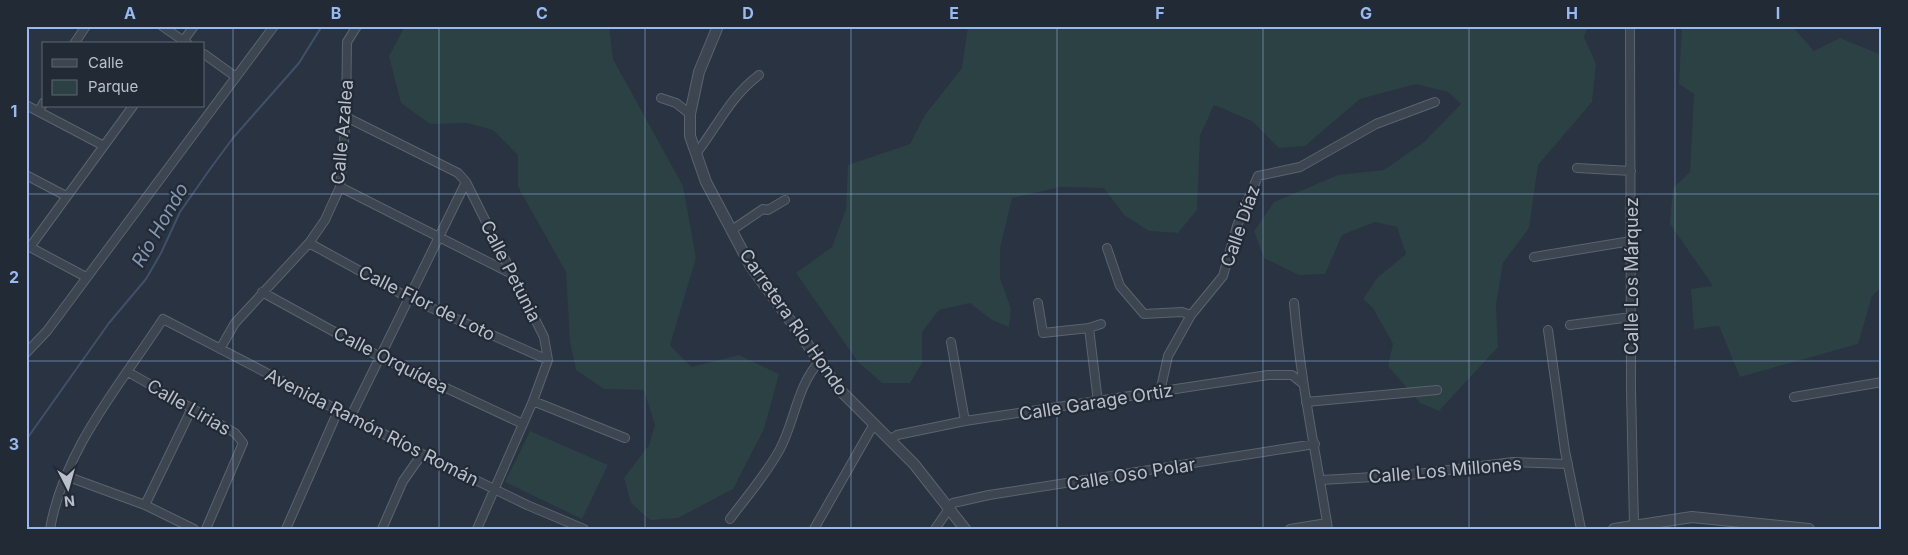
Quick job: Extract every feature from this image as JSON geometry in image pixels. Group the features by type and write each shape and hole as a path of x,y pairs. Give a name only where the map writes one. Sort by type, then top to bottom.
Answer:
{"street":[{"path":"75,42 86,26"},
{"path":"162,26 183,42"},
{"path":"185,42 194,26"},
{"path":"26,353 46,331 274,26"},
{"name":"Calle Azalea","path":"220,349 234,324 309,242 325,220 340,187 346,118 347,42 357,26"},
{"name":"Calle Los Márquez","path":"1630,26 1634,525"},
{"name":"Carretera Río Hondo","path":"715,27 699,72 690,114 690,136 706,182 750,265 841,391 914,464 964,529"},
{"path":"205,55 236,77"},
{"path":"696,154 728,104 744,86 759,75"},
{"path":"661,98 676,103 690,114"},
{"name":"Calle Díaz","path":"1160,392 1168,356 1191,315 1224,276 1237,226 1258,176 1300,167 1376,124 1435,102"},
{"path":"26,105 104,146"},
{"path":"38,111 42,105"},
{"path":"86,277 28,246 132,108"},
{"name":"Calle Petunia","path":"346,118 458,173 466,182 544,338 548,360"},
{"path":"1577,168 1630,172"},
{"path":"26,175 66,196"},
{"path":"350,418 466,182"},
{"path":"340,187 512,274"},
{"path":"732,230 763,209 768,210 785,200"},
{"path":"1534,257 1631,241"},
{"name":"Calle Flor de Loto","path":"309,242 409,298 548,360"},
{"path":"1107,248 1120,286 1144,314 1182,312 1191,315"},
{"name":"Calle Orquídea","path":"262,292 380,357 523,424"},
{"path":"1038,303 1043,333 1089,328 1101,324"},
{"path":"1290,529 1328,526 1315,444 1302,383 1294,303"},
{"path":"1570,325 1631,318"},
{"name":"Avenida Ramón Ríos Román","path":"128,372 161,322 220,349 422,454 571,526 584,529"},
{"path":"1089,328 1098,402"},
{"path":"1548,330 1568,464 1581,529"},
{"path":"951,342 965,421"},
{"path":"477,529 533,401 548,360"},
{"path":"730,519 781,448 809,373 820,361"},
{"path":"50,529 66,476 82,441 128,372"},
{"name":"Calle Lirias","path":"128,372 235,433 243,443 206,529"},
{"name":"Calle Garage Ortiz","path":"890,440 897,435 965,421 1268,375 1292,375 1302,383"},
{"path":"1794,397 1882,382"},
{"path":"1306,402 1437,390"},
{"path":"533,401 625,438"},
{"path":"145,506 192,408"},
{"path":"286,529 338,411"},
{"path":"814,529 874,424"},
{"name":"Calle Oso Polar","path":"948,508 953,503 989,495 1315,444"},
{"path":"382,529 403,481 422,454"},
{"name":"Calle Los Millones","path":"1321,480 1408,475 1513,462 1568,464"},
{"path":"66,476 145,506 194,529"},
{"path":"935,529 948,508"},
{"path":"1614,529 1634,525 1664,524 1692,517 1750,526 1808,529"}],"green space":[{"path":"405,26 609,26 613,59 683,186 696,258 670,345 691,367 739,355 779,374 764,429 733,489 678,518 650,520 631,503 624,478 649,445 655,425 644,390 604,389 576,370 570,342 566,272 518,187 518,155 493,130 467,123 430,124 401,103 389,56"},
{"path":"968,26 1588,26 1584,37 1596,64 1592,102 1538,165 1529,228 1503,263 1496,305 1498,347 1439,411 1420,403 1388,366 1393,344 1373,308 1363,299 1378,277 1406,254 1397,227 1375,222 1342,235 1325,274 1299,275 1264,258 1254,231 1274,202 1338,175 1384,170 1424,142 1461,104 1448,92 1416,84 1360,99 1305,146 1279,148 1252,121 1214,105 1200,136 1197,210 1178,233 1149,231 1124,215 1104,188 1060,187 1012,198 1000,248 1000,278 1011,309 1009,327 992,320 970,303 939,310 922,332 922,363 910,383 882,383 858,362 796,273 832,247 846,209 848,165 910,144 925,115 962,68"},
{"path":"1682,26 1792,26 1814,51 1840,38 1882,55 1882,287 1872,296 1858,344 1740,377 1719,326 1694,329 1691,289 1713,286 1670,224 1673,188 1690,172 1694,94 1679,84"},
{"path":"530,431 608,465 582,519 505,482"}],"waterway":[{"name":"Río Hondo","path":"26,440 109,323 146,279 161,253 180,212 210,169 233,138 299,63 322,26"}]}
